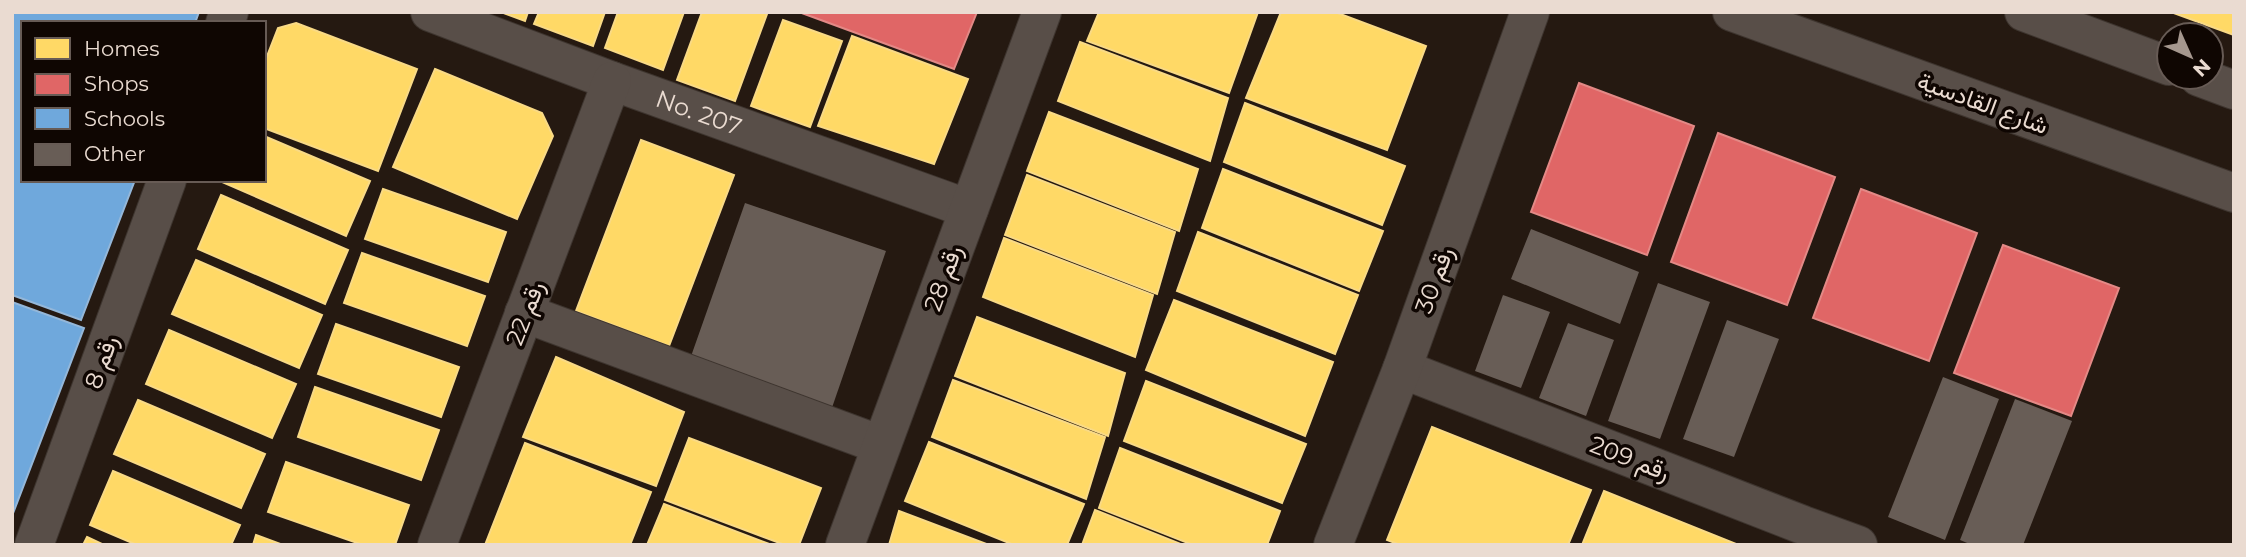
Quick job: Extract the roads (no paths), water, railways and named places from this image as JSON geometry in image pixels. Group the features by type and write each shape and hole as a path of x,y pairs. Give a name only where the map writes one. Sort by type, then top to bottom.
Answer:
{"street":[{"name":"No. 207","path":"430,12 612,81 968,209"},
{"name":"رقم 28","path":"845,545 1042,12"},
{"name":"رقم 30","path":"1333,545 1402,369 1530,12"},
{"name":"شارع القادسية","path":"1732,12 2234,193"},
{"path":"2024,12 2155,61"},
{"name":"رقم 22","path":"437,545 612,81"},
{"name":"رقم 8","path":"34,545 166,182"},
{"path":"524,313 881,445"},
{"name":"رقم 209","path":"1402,369 1799,535 1858,545"}]}
